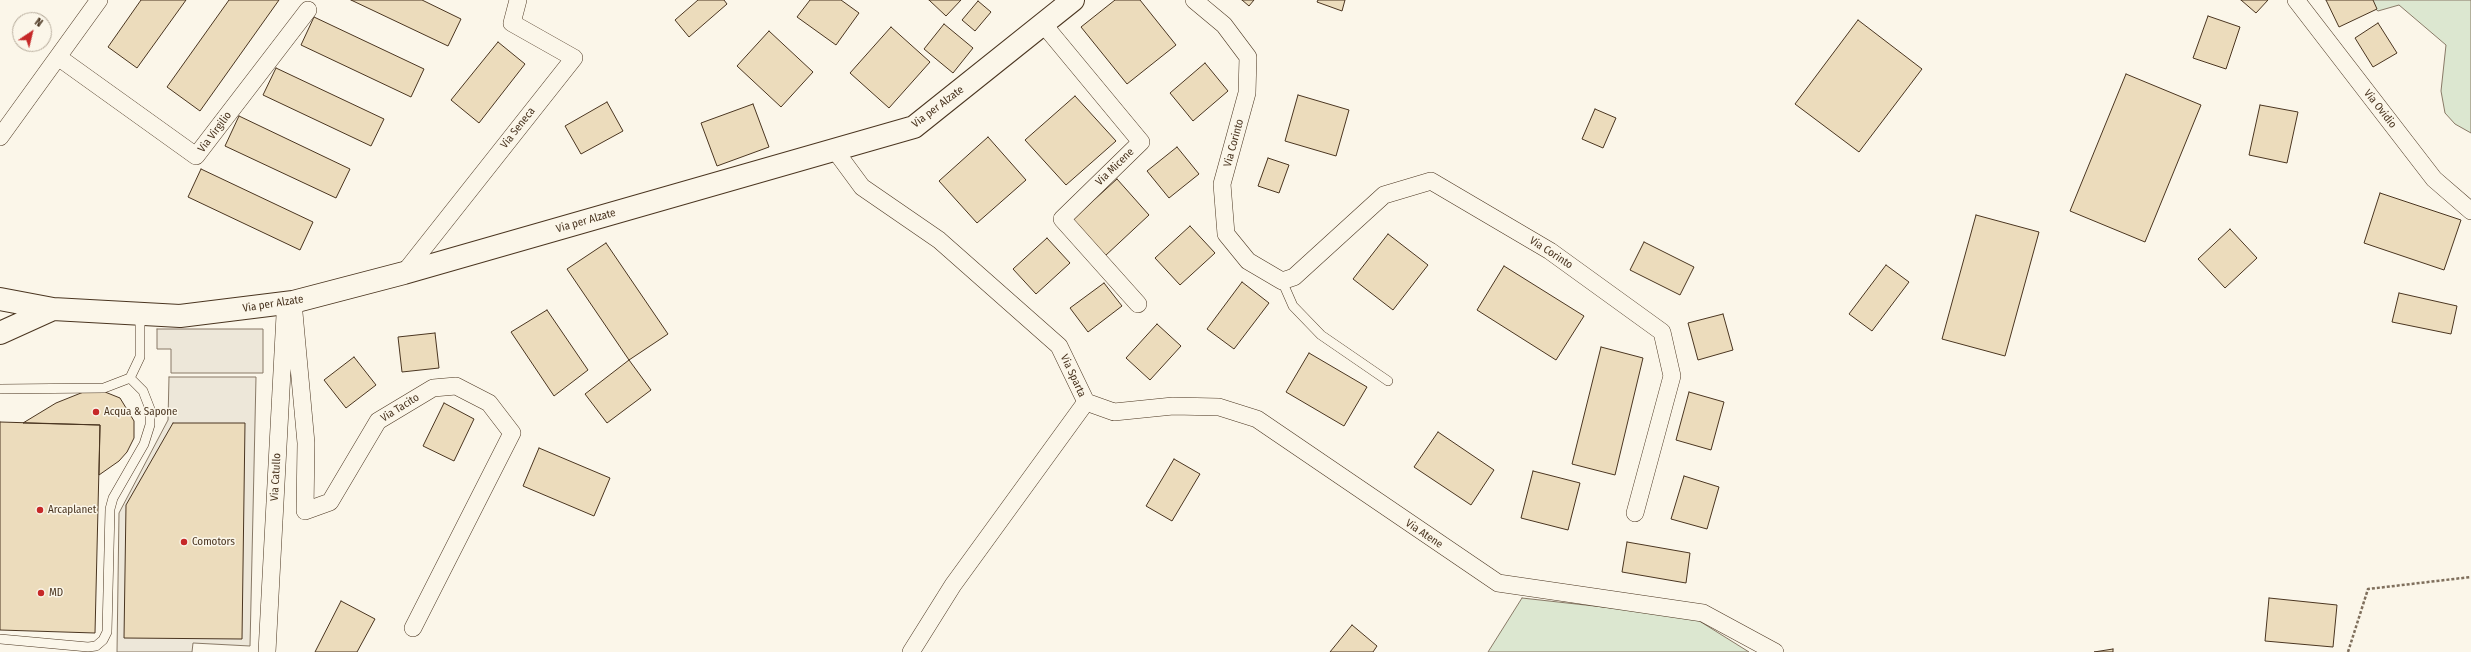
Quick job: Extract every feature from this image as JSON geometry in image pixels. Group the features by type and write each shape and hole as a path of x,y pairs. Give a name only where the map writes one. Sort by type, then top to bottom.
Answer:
{"street":[{"path":"0,137 99,0"},
{"name":"Via Seneca","path":"404,273 574,58 512,23 518,0"},
{"name":"Via per Alzate","path":"0,299 53,309 180,316 289,303 404,273 914,127 1074,0"},
{"name":"Via Corinto","path":"1194,0 1224,26 1248,57 1247,93 1222,184 1226,234 1248,261 1282,281 1294,277 1384,195 1430,181 1550,251 1662,332 1672,376 1635,513"},
{"name":"Via Ovidio","path":"2296,0 2434,179 2471,212"},
{"name":"Via Virgilio","path":"58,57 196,156 308,10"},
{"name":"Via Micene","path":"1044,24 1141,142 1062,219 1138,304"},
{"name":"Via Sparta","path":"834,150 862,187 940,240 1059,346 1086,402 953,585 911,652"},
{"name":"Via Tacito","path":"289,303 306,443 305,511 330,502 378,421 433,388 456,386 489,403 512,433 413,628"},
{"name":"Via Catullo","path":"266,652 289,303"},
{"name":"Via per Alzate","path":"0,333 53,309"},
{"name":"Via Atene","path":"1086,402 1114,412 1173,406 1219,407 1257,420 1498,583 1703,613 1776,652"}],"lane":[{"path":"1282,281 1293,306 1321,335 1388,381"},
{"path":"0,389 104,388 130,378 140,357 140,314"},
{"path":"0,639 88,647 96,646 103,640 107,632 110,509 113,498 144,444 150,425 150,409 143,391 130,378"}],"path":[{"path":"2348,652 2368,589 2471,576"}],"green space":[{"path":"2365,0 2471,0 2471,133 2455,124 2445,113 2441,91 2446,45 2399,5 2378,11"},
{"path":"1522,598 1693,617 1749,652 1488,652"}],"shaded area":[{"path":"157,329 263,329 263,373 171,373 171,349 157,349"},
{"name":"Comotors","path":"169,377 256,377 250,646 193,643 192,652 117,652 119,513 168,420"}],"building":[{"path":"141,0 186,0 137,68 108,47"},
{"path":"229,0 279,0 200,111 167,87"},
{"path":"351,0 422,0 461,19 448,46"},
{"path":"698,0 724,0 727,4 689,37 675,20"},
{"path":"810,0 841,0 859,13 836,45 797,17"},
{"path":"929,0 961,0 946,16"},
{"path":"1115,0 1140,0 1176,45 1127,84 1081,27"},
{"path":"1242,0 1254,0 1249,6"},
{"path":"1318,0 1345,0 1342,11 1317,2"},
{"path":"2241,0 2268,0 2256,13"},
{"path":"2326,0 2373,0 2377,9 2339,27"},
{"path":"978,1 991,12 975,31 962,20"},
{"path":"2208,16 2240,27 2226,69 2193,58"},
{"path":"314,17 424,69 411,97 301,45"},
{"path":"1858,20 1922,69 1859,152 1795,104"},
{"path":"2378,23 2397,53 2373,67 2355,38"},
{"path":"944,24 973,48 953,73 924,49"},
{"path":"891,27 930,62 889,108 850,73"},
{"path":"769,31 813,72 781,107 737,66"},
{"path":"498,42 525,64 479,123 451,100"},
{"path":"1205,63 1228,91 1193,121 1170,93"},
{"path":"276,68 384,119 371,146 263,95"},
{"path":"2126,74 2201,105 2145,242 2070,211"},
{"path":"1298,95 1349,110 1336,156 1285,141"},
{"path":"1075,96 1116,141 1066,185 1025,140"},
{"path":"607,102 623,131 581,154 565,126"},
{"path":"753,104 769,147 717,166 701,123"},
{"path":"2260,105 2298,112 2287,163 2249,155"},
{"path":"1595,109 1616,118 1603,148 1582,139"},
{"path":"239,116 350,169 336,198 225,146"},
{"path":"988,137 1026,180 977,223 939,181"},
{"path":"1177,147 1199,174 1169,198 1147,171"},
{"path":"1268,158 1289,165 1279,193 1258,186"},
{"path":"201,169 313,222 300,250 188,197"},
{"path":"1117,179 1149,215 1105,256 1072,220"},
{"path":"2380,193 2461,220 2444,270 2364,243"},
{"path":"1976,215 2039,232 2005,356 1942,339"},
{"path":"1190,226 1215,253 1180,285 1155,258"},
{"path":"2230,229 2257,258 2225,288 2198,259"},
{"path":"1388,234 1428,265 1393,310 1353,279"},
{"path":"1047,238 1070,263 1036,294 1013,269"},
{"path":"1644,242 1694,267 1680,295 1630,270"},
{"path":"606,243 668,334 629,360 567,269"},
{"path":"1886,265 1909,282 1872,331 1849,314"},
{"path":"1504,266 1584,316 1556,360 1477,310"},
{"path":"1242,282 1269,303 1234,349 1207,329"},
{"path":"1104,283 1122,306 1088,332 1070,308"},
{"path":"2399,293 2457,306 2451,334 2392,322"},
{"path":"547,310 588,370 554,396 511,332"},
{"path":"1723,314 1733,350 1698,360 1688,323"},
{"path":"1157,324 1181,346 1150,380 1126,358"},
{"path":"435,333 439,368 402,372 398,337"},
{"path":"1601,347 1643,358 1615,475 1572,464"},
{"path":"1309,353 1367,387 1344,426 1286,392"},
{"path":"354,357 376,385 346,408 324,380"},
{"path":"629,360 651,390 607,423 585,394"},
{"path":"86,391 105,392 120,398 134,421 134,438 127,452 119,461 99,475 100,425 23,423 56,403"},
{"path":"1689,392 1724,402 1711,450 1676,440"},
{"path":"444,403 474,419 454,461 423,446"},
{"path":"0,422 100,425 95,633 0,630"},
{"name":"Comotors","path":"173,423 245,423 242,639 124,638 126,505"},
{"path":"1438,432 1494,470 1471,505 1414,467"},
{"path":"539,448 610,478 594,516 523,486"},
{"path":"1174,459 1200,474 1172,521 1146,506"},
{"path":"1533,471 1580,483 1568,530 1521,518"},
{"path":"1684,476 1719,487 1707,529 1671,519"},
{"path":"1627,542 1690,553 1686,583 1622,572"},
{"path":"2269,598 2337,605 2333,647 2265,641"},
{"path":"341,601 375,619 357,652 315,652"},
{"path":"1352,625 1377,646 1373,652 1330,652"},
{"path":"2113,649 2113,652 2094,652"}],"place":[{"name":"Acqua & Sapone","path":"96,412"},
{"name":"Arcaplanet","path":"40,510"},
{"name":"Comotors","path":"184,542"},
{"name":"MD","path":"41,593"}]}
